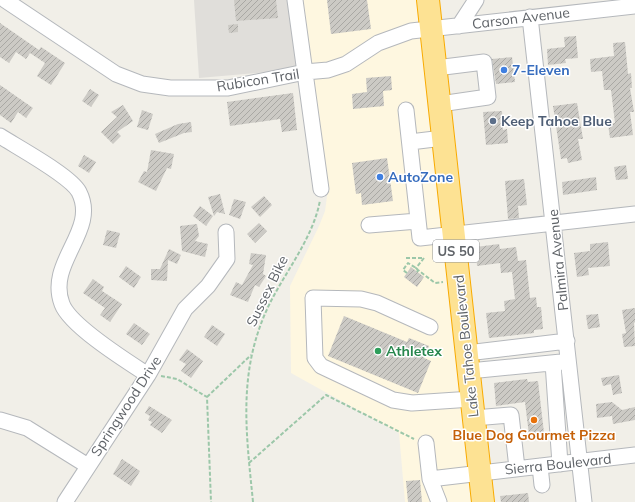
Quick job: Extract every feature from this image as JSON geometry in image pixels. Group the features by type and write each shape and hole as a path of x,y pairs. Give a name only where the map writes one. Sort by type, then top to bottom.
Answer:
{"highway":[{"name":"Lake Tahoe Boulevard","path":"428,0 483,502"}],"street":[{"name":"Rubicon Trail","path":"5,0 116,74 142,84 170,88 228,88 305,72 328,70 346,64 378,43 394,36 412,31 431,29"},
{"path":"295,0 321,189"},
{"path":"459,26 476,0"},
{"name":"Carson Avenue","path":"431,29 635,6"},
{"name":"Palmira Avenue","path":"530,17 584,502"},
{"path":"436,68 484,62 488,98 440,104"},
{"path":"406,110 420,238 635,214"},
{"path":"0,136 68,180 79,192 84,211 82,227 60,270 59,284 62,305 77,323 106,346 148,375"},
{"path":"410,142 444,138"},
{"path":"370,225 418,221"},
{"name":"Springwood Drive","path":"65,502 148,375 185,309 208,286 228,259 226,232"},
{"path":"430,327 377,303 361,299 312,298 315,358 321,366 393,400 473,408 511,415 517,468"},
{"path":"468,362 566,341"},
{"path":"468,362 569,362"},
{"path":"553,363 560,464"},
{"path":"0,420 27,428 88,466"},
{"path":"421,441 430,478 439,502"},
{"name":"Sierra Boulevard","path":"430,478 635,455"},
{"path":"540,466 542,485"}],"path":[{"name":"Sussex Bike","path":"253,502 245,414 246,390 252,354 258,330 270,303 313,223 318,211 321,189"},
{"path":"406,258 424,258 417,270"},
{"path":"407,273 403,270 408,263 435,283 444,282"},
{"path":"211,502 207,398 252,354"},
{"path":"148,375 177,379 207,398"},
{"path":"249,462 326,395 421,441"}],"shaded area":[{"path":"194,0 292,0 302,69 199,78"},
{"path":"302,0 416,0 471,502 405,502 399,433 291,373 290,286 325,211 328,189"}],"building":[{"path":"234,0 276,0 278,18 236,21"},
{"path":"327,0 367,0 371,29 331,34"},
{"path":"0,23 39,50 41,47 65,63 51,85 37,76 45,63 30,53 26,59 16,52 9,63 0,57"},
{"path":"238,24 238,32 229,33 228,25"},
{"path":"576,36 578,58 565,59 566,63 548,65 547,49 565,47 564,37"},
{"path":"625,42 628,74 631,73 632,88 630,88 634,112 630,112 633,135 610,138 608,124 615,123 611,90 604,90 602,71 591,72 590,59 614,56 613,43"},
{"name":"7-Eleven","path":"512,57 515,82 496,84 492,59"},
{"path":"391,76 392,90 383,91 384,106 353,109 352,94 367,92 366,78"},
{"path":"0,85 33,108 26,118 18,112 11,123 0,115"},
{"path":"90,89 99,95 91,107 82,101"},
{"path":"293,93 297,130 282,132 280,119 230,126 227,102"},
{"path":"577,103 583,139 578,139 582,160 568,163 567,158 561,159 553,106"},
{"path":"123,105 133,121 117,132 121,136 113,144 101,132 117,117 111,112"},
{"path":"142,110 153,114 148,130 137,127"},
{"name":"Keep Tahoe Blue","path":"502,111 503,130 507,129 508,143 486,145 483,112"},
{"path":"191,122 192,132 184,133 159,143 155,134 178,124"},
{"path":"151,150 174,154 171,169 167,168 156,191 138,182 144,171 147,172"},
{"path":"84,155 96,162 89,173 78,166"},
{"path":"387,158 393,201 362,205 361,193 356,194 352,163"},
{"path":"626,165 628,179 616,180 614,167"},
{"path":"596,177 597,190 563,195 562,182"},
{"path":"524,179 527,205 518,206 519,218 508,219 505,181"},
{"path":"220,194 225,214 217,212 214,216 208,197"},
{"path":"264,196 272,205 260,217 251,207"},
{"path":"234,199 246,202 240,219 229,215"},
{"path":"200,206 213,216 206,226 193,216"},
{"path":"259,223 267,231 255,243 247,234"},
{"path":"197,224 199,236 195,241 208,244 205,257 182,251 180,226"},
{"path":"107,230 120,233 116,248 103,245"},
{"path":"608,242 610,266 588,268 589,275 577,277 574,253 590,251 590,244"},
{"path":"499,244 500,249 516,247 518,261 526,260 530,298 536,297 537,307 541,307 543,329 534,330 534,333 489,338 486,313 505,311 504,301 515,299 512,272 501,273 500,263 477,266 476,247"},
{"path":"169,249 181,255 177,264 168,260 167,281 151,280 151,269 160,269"},
{"path":"251,253 266,255 263,274 266,276 259,287 255,285 248,302 230,295 236,282 242,285 253,265 249,264"},
{"path":"126,266 141,277 134,288 119,277"},
{"path":"411,267 424,277 417,287 404,277"},
{"path":"93,279 104,287 102,291 122,304 110,322 100,315 105,308 83,293"},
{"path":"635,308 635,346 624,347 622,334 626,333 622,310"},
{"path":"598,314 600,327 588,329 586,315"},
{"name":"Athletex","path":"344,316 407,342 409,338 429,346 424,358 431,361 418,393 328,356"},
{"path":"134,323 150,334 142,345 126,334"},
{"path":"212,325 225,334 217,346 204,337"},
{"path":"187,349 203,361 191,378 181,371 186,364 179,360"},
{"path":"619,375 622,393 613,395 611,384 603,386 601,378"},
{"path":"527,379 528,382 538,381 544,433 529,435 525,402 496,406 494,383"},
{"path":"612,402 622,410 635,407 635,420 613,424 612,416 597,418 596,404"},
{"path":"149,406 172,420 162,433 150,425 152,422 148,420 150,416 145,413"},
{"path":"122,459 140,471 131,486 113,474"},
{"path":"420,480 422,502 408,502 406,481"},
{"path":"528,493 529,502 501,502 500,496"}],"place":[{"name":"7-Eleven","path":"504,70"},
{"name":"Keep Tahoe Blue","path":"493,121"},
{"name":"AutoZone","path":"380,177"},
{"name":"Athletex","path":"378,351"},
{"name":"Blue Dog Gourmet Pizza","path":"534,420"}]}
